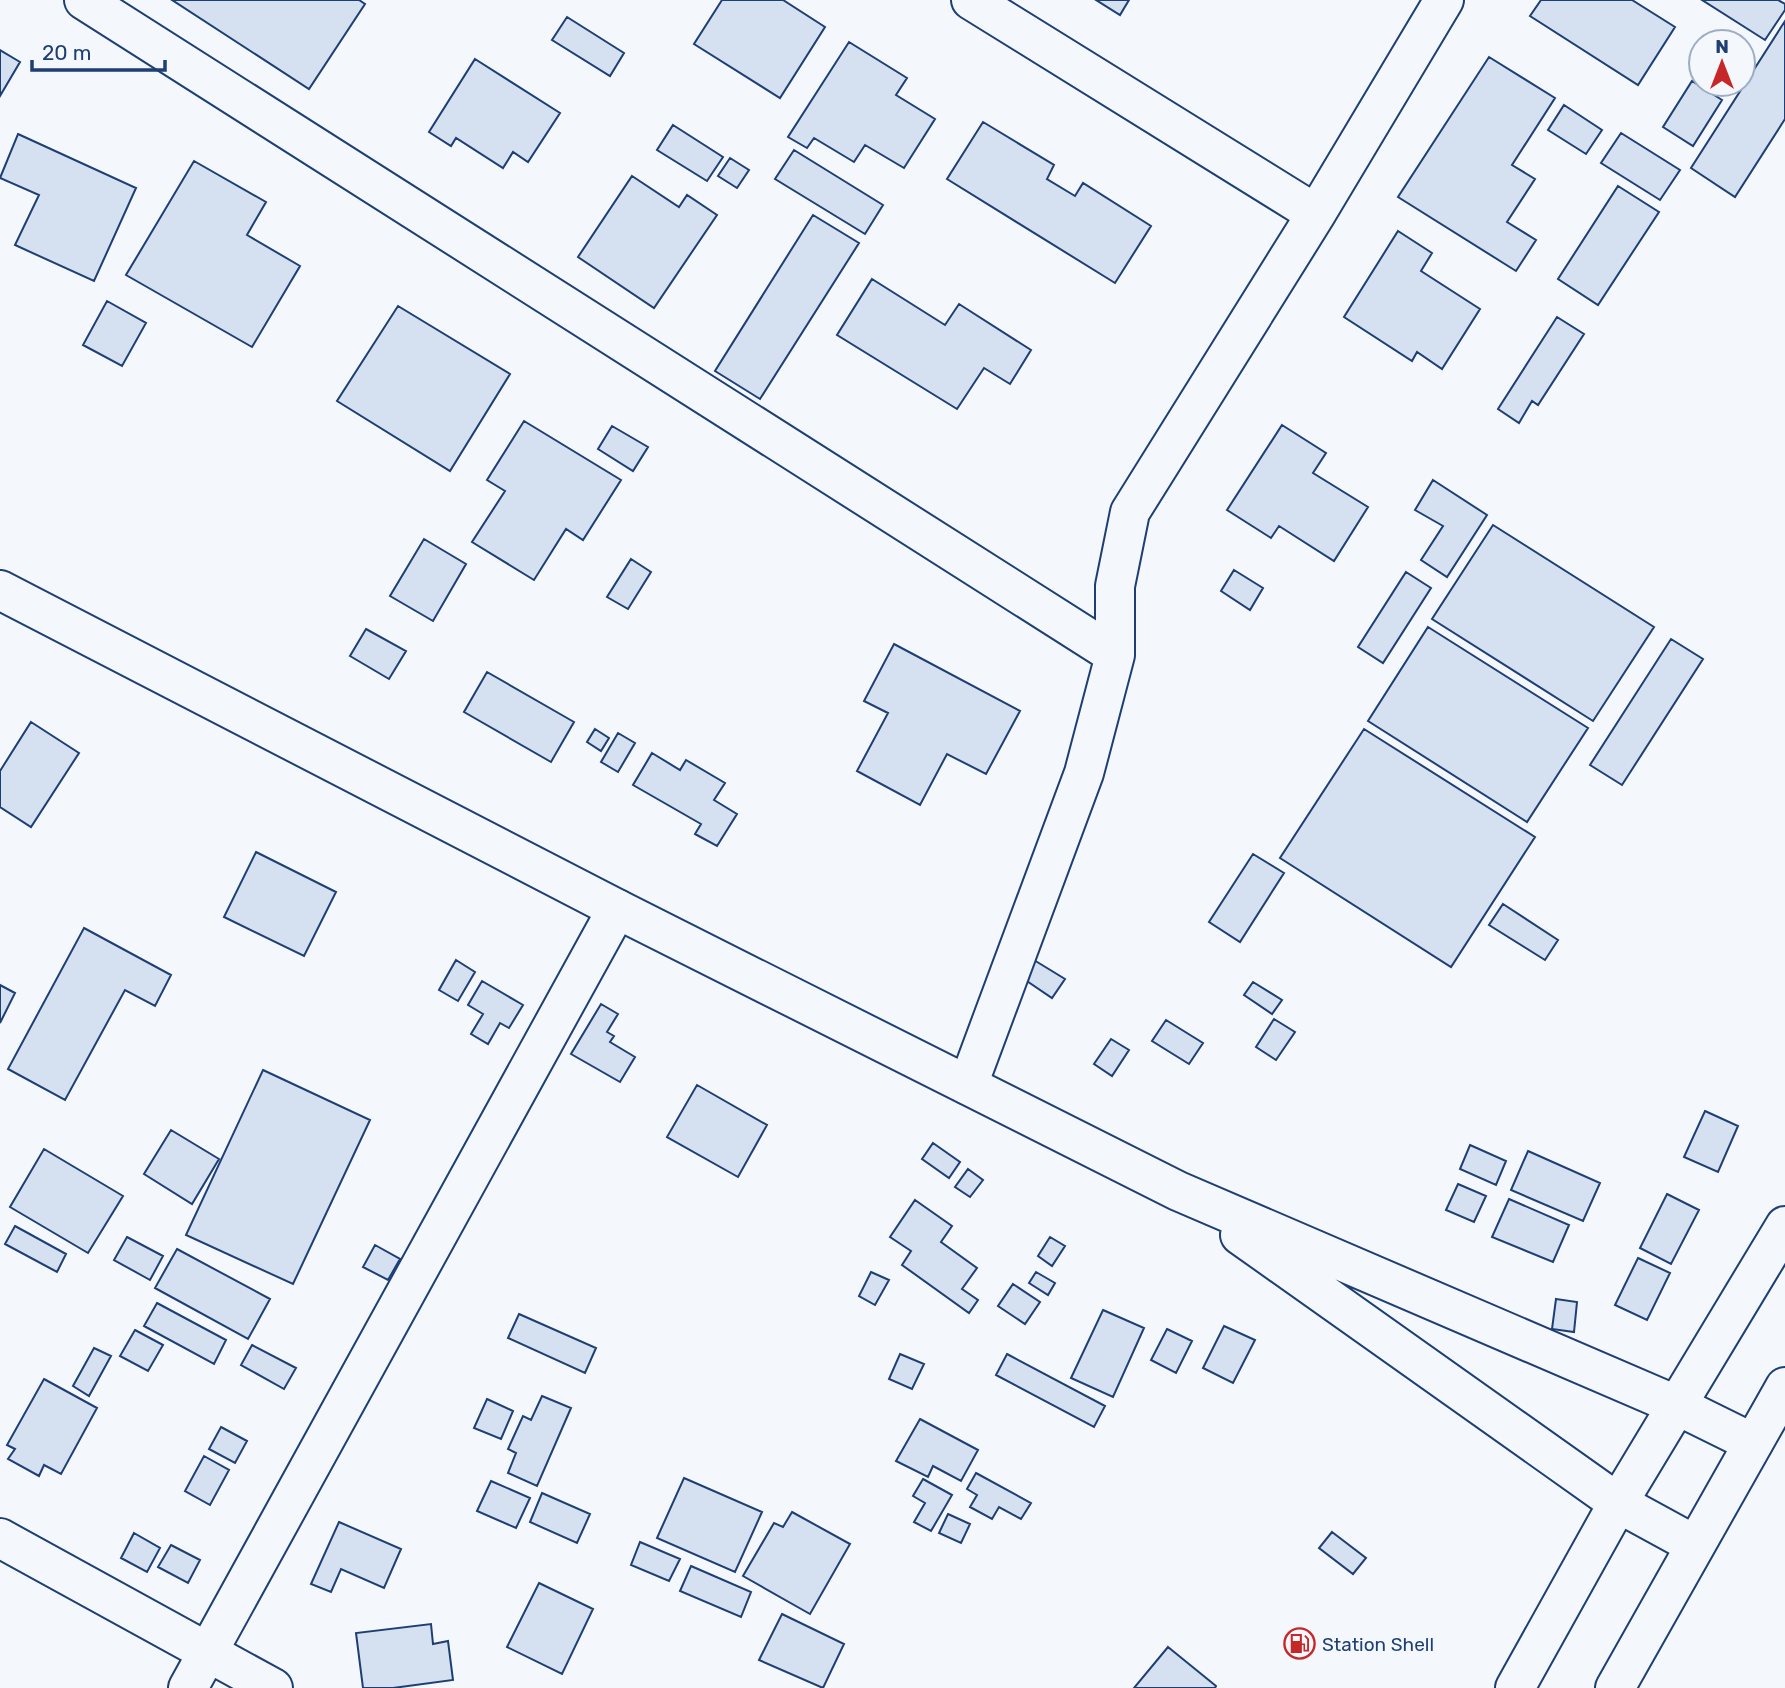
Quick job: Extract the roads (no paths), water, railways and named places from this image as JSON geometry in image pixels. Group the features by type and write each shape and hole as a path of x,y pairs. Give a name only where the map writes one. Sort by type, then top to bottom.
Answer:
{"main road":[{"path":"85,0 1115,655"},
{"path":"971,0 1316,214"},
{"path":"968,1085 1084,773 1115,655 1115,586 1130,513 1316,214 1444,0"},
{"path":"0,590 617,909 1178,1191 1676,1405 1753,1443"},
{"path":"188,1688 617,909"},
{"path":"1178,1191 1618,1503 1695,1545"},
{"path":"1515,1688 1618,1503 1785,1226"},
{"path":"1615,1688 1753,1443 1783,1397"},
{"path":"0,1538 273,1688"}],"place":[{"name":"Station Shell","path":"1299,1644"}]}
